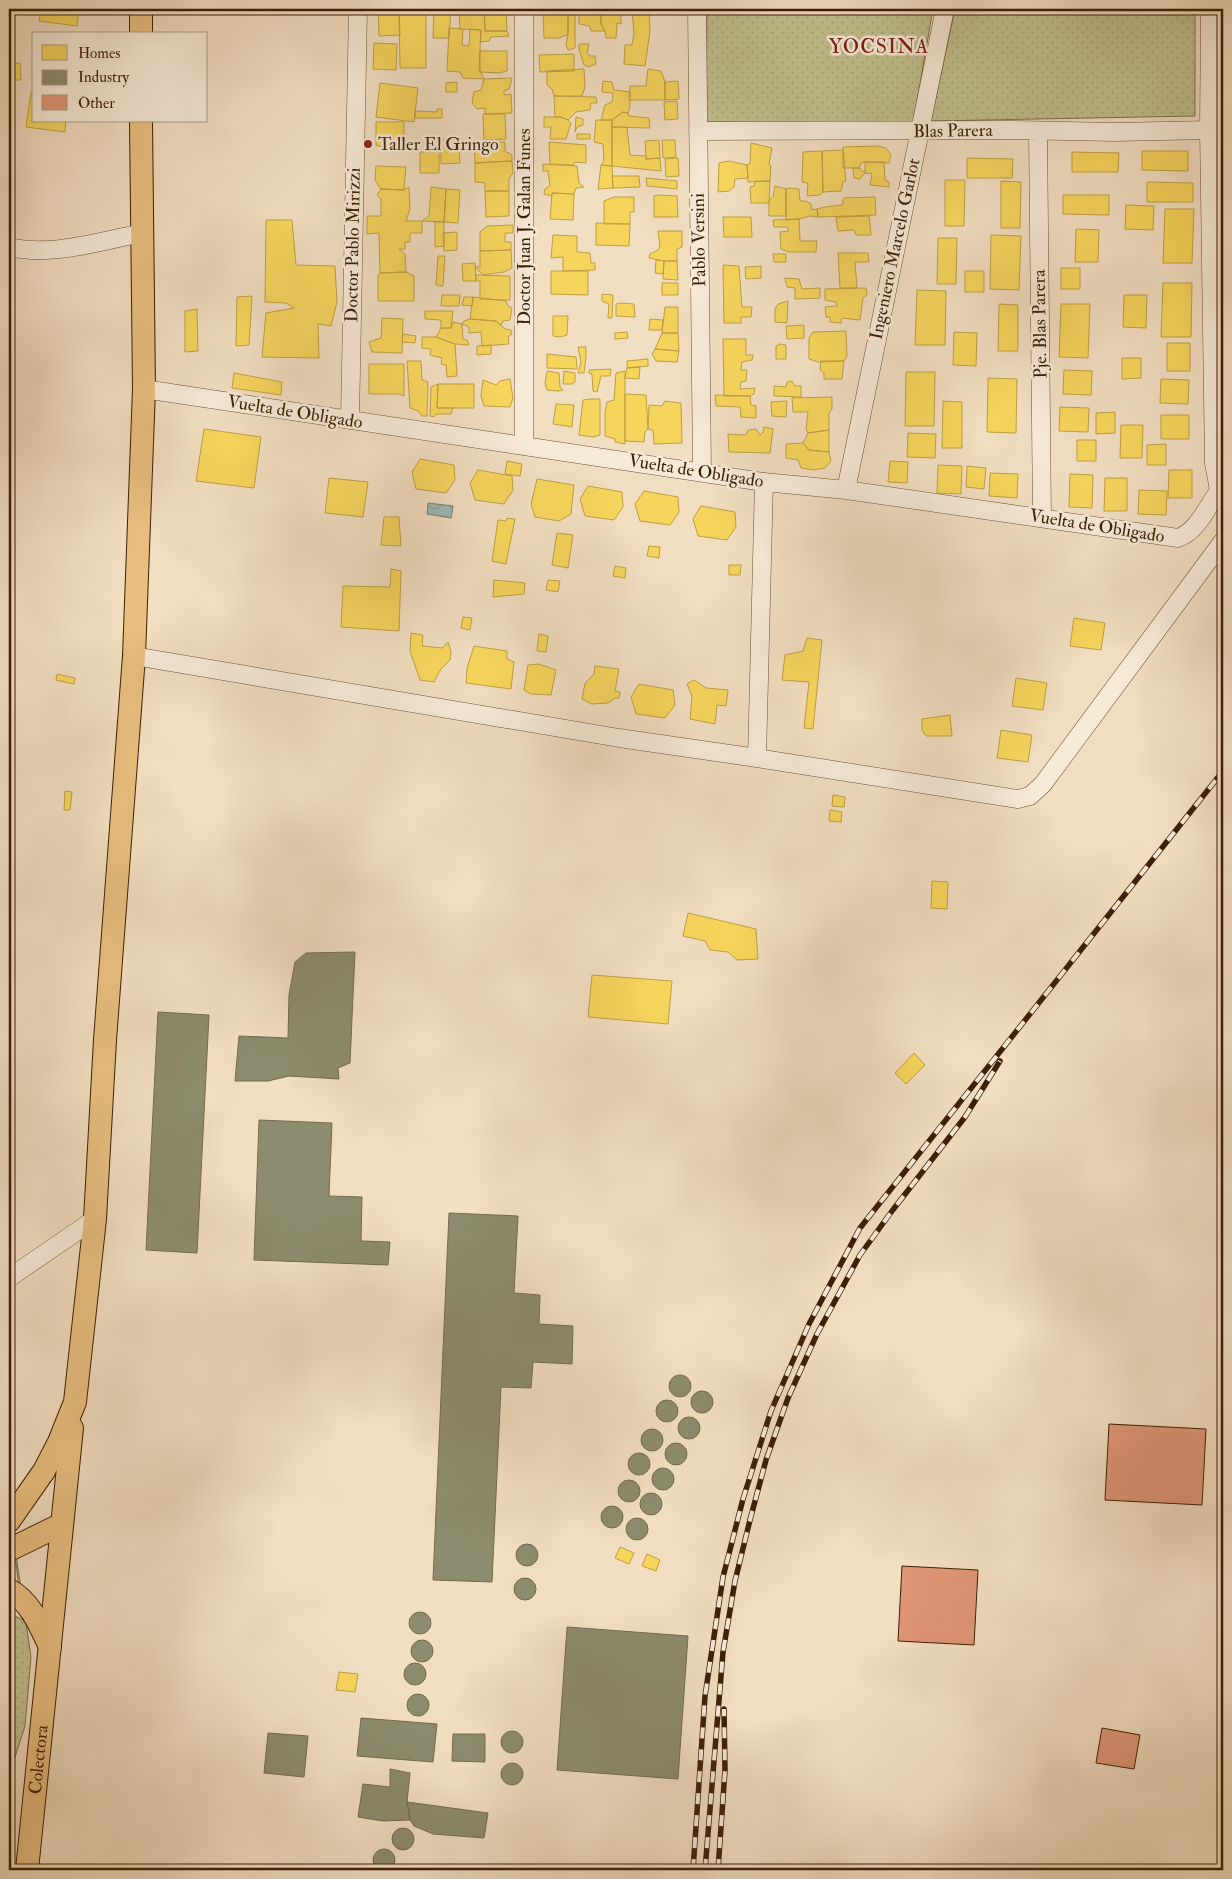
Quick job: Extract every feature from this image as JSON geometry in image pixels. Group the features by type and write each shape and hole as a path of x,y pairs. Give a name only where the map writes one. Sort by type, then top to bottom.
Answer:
{"main road":[{"path":"141,9 141,32"},
{"name":"Colectora","path":"27,1870 94,1219 105,1040 134,656 144,388 141,122"},
{"path":"9,1522 44,1471 59,1442 75,1402"},
{"path":"9,1550 62,1524"},
{"path":"9,1590 33,1612 50,1647"}],"street":[{"name":"Doctor Pablo Mirizzi","path":"350,420 358,9"},
{"name":"Doctor Juan J. Galan Funes","path":"524,9 524,446"},
{"name":"Pablo Versini","path":"698,9 702,471"},
{"name":"Ingeniero Marcelo Garlot","path":"846,490 945,9"},
{"path":"1210,9 1209,130 1214,463 1221,488"},
{"name":"Blas Parera","path":"698,131 1012,130 1038,132 1209,130"},
{"name":"Pje. Blas Parera","path":"1038,132 1042,518"},
{"path":"9,247 39,251 56,250 143,233"},
{"name":"Vuelta de Obligado","path":"144,388 702,471 764,482 846,490 1178,538 1184,536 1193,528 1221,488"},
{"path":"757,758 764,482"},
{"path":"134,656 618,738 1018,799 1030,796 1042,784 1223,541"},
{"path":"9,1278 94,1219"}],"shaded area":[{"path":"707,9 933,9 913,124 706,122"},
{"path":"955,9 1195,9 1195,116 931,121"},
{"path":"9,1507 31,1657 25,1726 9,1776 9,1613 23,1620"}],"water":[{"path":"428,503 453,506 451,518 427,514"}],"building: Homes":[{"path":"41,9 79,9 77,26 39,21"},
{"path":"399,9 400,35 379,36 378,10"},
{"path":"399,9 426,9 426,68 400,68"},
{"path":"434,9 451,9 449,38 433,38"},
{"path":"459,9 484,9 485,31 507,31 509,36 491,37 489,41 480,42 481,30 460,29"},
{"path":"484,9 506,9 507,31 485,31"},
{"path":"543,9 568,9 568,34 559,38 544,38"},
{"path":"568,9 575,9 575,48 568,50 566,44"},
{"path":"579,9 601,9 601,24 605,31 591,31 590,26 579,24"},
{"path":"601,9 621,9 621,24 617,23 616,38 606,38 601,24"},
{"path":"632,9 649,9 650,31 645,66 624,64 625,45 632,45 634,34"},
{"path":"449,28 463,29 462,45 469,46 470,29 481,30 479,69 484,79 463,78 460,72 447,71"},
{"path":"374,43 397,44 396,70 373,69"},
{"path":"579,44 589,44 587,53 590,56 595,56 596,64 588,67 584,65"},
{"path":"480,51 507,51 507,71 499,73 480,72"},
{"path":"574,54 574,71 540,72 539,55"},
{"path":"20,63 21,80 9,80 9,64"},
{"path":"584,69 585,87 582,96 554,96 552,89 547,85 547,71"},
{"path":"648,69 661,71 665,82 665,100 629,100 630,86 646,86"},
{"path":"512,78 509,89 504,91 504,95 511,94 512,113 485,114 485,108 477,109 472,103 474,92 481,90 484,79"},
{"path":"603,81 612,82 614,90 630,92 628,113 623,112 612,120 601,120 605,105 612,102 613,93 602,92"},
{"path":"678,81 679,99 665,100 665,82"},
{"path":"457,82 457,92 446,92 446,83"},
{"path":"380,83 418,88 414,122 376,117"},
{"path":"31,92 32,122 66,122 65,132 26,127"},
{"path":"554,96 596,97 597,103 591,103 590,110 576,112 568,120 555,117"},
{"path":"677,101 678,119 665,120 664,102"},
{"path":"437,109 442,109 442,118 415,118 415,111 437,112"},
{"path":"623,112 628,113 629,116 649,118 650,128 612,127 612,120"},
{"path":"483,114 505,114 506,139 484,140"},
{"path":"544,117 561,117 571,123 566,139 550,139 551,127 544,127"},
{"path":"576,117 583,119 583,125 577,127 575,132"},
{"path":"596,120 612,120 612,166 601,165 604,161 603,144 594,142"},
{"path":"376,122 404,122 404,137 407,141 416,142 415,152 389,149 376,145"},
{"path":"612,127 627,127 630,155 646,156 646,159 660,158 661,171 612,166"},
{"path":"577,134 590,134 590,139 577,139"},
{"path":"441,140 459,140 460,163 441,164"},
{"path":"659,140 660,158 646,159 645,141"},
{"path":"662,140 675,140 676,157 663,158"},
{"path":"505,142 505,151 512,155 512,161 475,163 474,143"},
{"path":"549,142 586,145 586,163 575,162 573,165 550,164"},
{"path":"751,143 772,148 769,164 771,166 770,181 748,182 747,165 750,163"},
{"path":"878,146 886,148 891,155 889,163 865,162 861,163 859,168 843,168 843,147"},
{"path":"843,150 846,181 843,182 841,191 823,192 822,151"},
{"path":"822,151 823,192 820,195 807,196 808,183 802,182 803,152"},
{"path":"1142,151 1188,151 1188,171 1142,170"},
{"path":"420,152 439,152 439,173 420,173"},
{"path":"1072,152 1119,153 1118,172 1072,172"},
{"path":"678,158 679,176 666,177 665,159"},
{"path":"967,158 1013,159 1012,178 967,178"},
{"path":"512,161 513,173 509,179 509,191 485,191 485,183 475,182 475,163"},
{"path":"729,161 747,165 748,178 735,179 734,187 729,191 718,192 719,163"},
{"path":"865,162 884,162 885,180 889,182 889,187 870,185 872,174 865,173"},
{"path":"543,164 577,166 579,183 584,187 576,188 574,194 552,193 552,196 544,194 545,189 550,186 548,171 543,171"},
{"path":"601,165 612,166 613,188 598,189"},
{"path":"376,166 406,167 404,190 381,189 375,180"},
{"path":"853,168 859,168 865,173 860,179 854,178"},
{"path":"612,176 639,176 640,187 613,188"},
{"path":"646,178 677,181 677,189 647,186"},
{"path":"945,180 965,180 964,226 945,226"},
{"path":"755,181 770,181 769,203 751,203 750,187 754,186"},
{"path":"1001,181 1021,182 1020,228 1001,228"},
{"path":"1147,182 1193,183 1193,202 1147,202"},
{"path":"775,186 786,189 786,216 769,216 769,200 773,197"},
{"path":"409,187 410,209 406,221 422,221 422,233 410,233 410,242 405,242 405,249 399,249 405,254 406,272 380,273 379,233 367,234 367,216 381,216 381,199 377,195 381,189 404,190"},
{"path":"431,187 446,189 444,222 422,221 429,216"},
{"path":"446,189 460,190 458,223 444,222"},
{"path":"786,189 799,189 800,201 806,201 811,204 812,210 817,209 818,217 810,216 786,220"},
{"path":"485,191 509,191 509,216 486,217"},
{"path":"552,193 574,194 573,220 550,219"},
{"path":"1063,195 1109,195 1109,215 1063,214"},
{"path":"654,196 677,196 678,217 654,217"},
{"path":"614,197 634,197 634,212 630,212 630,224 604,224 604,201"},
{"path":"875,197 876,215 818,217 817,209 842,205 844,198"},
{"path":"1126,205 1154,206 1153,230 1125,229"},
{"path":"1165,209 1194,209 1192,263 1163,263"},
{"path":"869,216 871,235 856,235 854,230 838,231 836,217"},
{"path":"723,217 751,217 752,237 724,237"},
{"path":"799,219 800,241 817,241 816,252 789,252 781,249 780,232 789,231 787,227 774,227 773,220"},
{"path":"266,220 292,220 296,265 335,266 337,302 331,326 318,324 319,358 262,357 266,313 294,308 286,303 265,302"},
{"path":"435,222 444,222 444,246 435,247"},
{"path":"596,223 630,224 629,246 596,245"},
{"path":"513,225 513,233 505,233 505,242 511,242 511,250 480,251 480,232 487,226"},
{"path":"1076,229 1099,230 1098,262 1075,262"},
{"path":"658,231 682,231 682,247 677,249 677,261 649,258 650,254 658,250 660,246"},
{"path":"457,232 457,250 444,251 443,233"},
{"path":"553,235 577,236 577,252 590,253 591,263 595,263 595,270 563,271 563,257 551,258"},
{"path":"991,235 1021,236 1019,290 990,289"},
{"path":"938,238 957,238 956,284 937,284"},
{"path":"511,250 512,268 504,272 483,275 475,267 480,267 480,251"},
{"path":"838,253 868,253 869,262 855,262 857,288 840,288"},
{"path":"773,254 786,254 786,262 774,262"},
{"path":"438,256 445,256 443,286 436,285"},
{"path":"656,260 664,261 663,274 655,273"},
{"path":"664,261 677,261 678,280 663,279"},
{"path":"475,263 476,281 463,281 462,264"},
{"path":"723,265 739,266 742,307 752,307 751,317 741,317 741,323 724,323"},
{"path":"761,266 761,278 746,279 745,267"},
{"path":"1061,268 1080,268 1080,289 1061,289"},
{"path":"551,271 588,271 588,295 551,294"},
{"path":"965,271 984,271 984,292 965,292"},
{"path":"406,272 414,276 414,301 378,301 378,276 380,273"},
{"path":"476,275 510,276 510,300 480,299 480,281 476,281"},
{"path":"785,278 799,279 802,289 820,288 820,298 795,299 795,288 787,287"},
{"path":"662,283 678,283 678,295 662,295"},
{"path":"1163,283 1192,283 1191,337 1161,337"},
{"path":"866,288 867,295 863,298 860,320 842,318 841,323 830,322 830,317 826,317 825,307 837,306 836,302 825,300 825,289"},
{"path":"917,290 946,291 945,345 915,345"},
{"path":"602,294 613,295 612,318 608,318 609,304 602,301"},
{"path":"442,295 460,295 459,306 441,306"},
{"path":"1124,295 1147,295 1146,328 1123,327"},
{"path":"252,296 249,345 236,346 237,297"},
{"path":"464,297 473,297 472,306 462,305"},
{"path":"473,297 506,301 508,306 512,308 510,320 503,321 501,325 496,321 470,319"},
{"path":"788,301 787,323 775,322 775,309 778,304"},
{"path":"616,304 634,304 635,317 616,316"},
{"path":"999,304 1018,305 1018,351 998,351"},
{"path":"1061,304 1090,304 1088,358 1059,357"},
{"path":"665,307 678,307 678,333 662,333"},
{"path":"197,309 198,351 185,352 185,311"},
{"path":"425,311 453,311 451,328 441,328 441,320 425,319"},
{"path":"553,316 568,316 567,335 553,336"},
{"path":"382,318 403,319 402,353 372,352 369,342 381,338"},
{"path":"470,319 496,321 505,329 511,330 512,334 508,337 509,344 482,346 481,332 469,333 469,327 462,324"},
{"path":"650,319 663,320 662,330 649,330"},
{"path":"453,322 462,324 463,339 467,340 469,345 455,344 436,337 441,328 451,328"},
{"path":"804,325 804,338 787,339 786,326"},
{"path":"846,331 847,356 844,361 818,362 809,359 809,338 813,332"},
{"path":"627,332 628,338 615,339 615,333"},
{"path":"954,332 977,333 976,366 953,365"},
{"path":"662,333 678,333 679,351 655,349"},
{"path":"403,334 416,336 415,343 402,342"},
{"path":"422,337 436,337 455,344 457,376 447,377 446,365 441,364 442,358 430,355 431,349 422,348"},
{"path":"723,339 746,339 746,355 753,355 752,360 742,362 741,370 747,370 746,381 741,382 740,389 755,388 754,394 750,396 724,396"},
{"path":"1167,343 1190,343 1190,371 1167,371"},
{"path":"780,344 786,345 786,359 776,359 776,346"},
{"path":"491,345 491,354 477,355 477,346"},
{"path":"578,347 586,347 584,373 578,373 581,362"},
{"path":"655,349 679,351 677,362 656,361 652,354"},
{"path":"547,354 576,357 577,369 547,368"},
{"path":"1122,358 1141,358 1141,378 1122,379"},
{"path":"648,359 648,366 627,368 627,361"},
{"path":"407,361 421,361 422,380 428,382 427,416 422,416 418,411 410,408"},
{"path":"821,361 844,361 842,379 824,379 824,373 820,370"},
{"path":"369,364 404,364 404,396 400,394 369,394"},
{"path":"640,367 639,379 625,378 627,368"},
{"path":"611,369 610,376 601,376 597,392 593,391 592,374 589,373 589,370"},
{"path":"1064,370 1092,371 1091,395 1063,394"},
{"path":"547,371 559,373 560,387 563,390 547,390 545,383"},
{"path":"564,371 575,373 575,382 563,384"},
{"path":"625,371 625,444 615,442 615,439 605,436 605,412 607,402 614,400 616,373"},
{"path":"906,372 935,372 934,426 905,426"},
{"path":"234,373 282,382 281,395 232,388"},
{"path":"988,378 1017,379 1016,433 987,432"},
{"path":"510,379 513,398 510,407 484,406 481,396 483,380 496,385 500,381"},
{"path":"1161,379 1189,380 1188,404 1160,403"},
{"path":"792,381 795,386 801,386 801,397 774,396 774,386 786,387 787,382"},
{"path":"438,384 474,384 474,408 437,408"},
{"path":"438,384 437,408 453,408 451,414 436,414 434,417 430,416 431,387"},
{"path":"625,394 646,395 648,429 645,432 644,442 625,441"},
{"path":"715,395 750,396 751,405 756,406 756,418 741,417 740,407 716,406"},
{"path":"832,397 832,409 829,413 829,430 808,433 806,429 808,412 793,412 792,398"},
{"path":"600,399 600,435 593,437 579,435 583,400"},
{"path":"665,401 681,403 682,443 654,444 653,430 648,429 649,405 662,406"},
{"path":"787,401 786,417 772,416 771,402"},
{"path":"943,401 962,402 962,448 942,448"},
{"path":"556,404 574,405 572,427 553,424"},
{"path":"1060,407 1089,408 1088,432 1059,431"},
{"path":"1115,412 1115,433 1096,434 1096,413"},
{"path":"1161,415 1189,415 1189,439 1161,439"},
{"path":"1121,425 1143,425 1142,458 1120,458"},
{"path":"764,427 773,429 770,453 729,452 728,434 746,435 748,430 756,429 760,435"},
{"path":"204,429 261,437 254,488 196,481"},
{"path":"829,430 829,452 809,450 803,443 808,433"},
{"path":"908,433 936,434 935,458 907,457"},
{"path":"1077,440 1096,440 1096,461 1077,461"},
{"path":"803,443 809,450 829,452 831,461 825,468 814,470 801,468 798,460 786,458 786,444"},
{"path":"1166,444 1166,465 1147,465 1147,445"},
{"path":"420,459 454,465 455,480 446,493 416,489 412,472"},
{"path":"507,461 522,464 520,476 505,474"},
{"path":"890,461 908,462 907,483 888,482"},
{"path":"938,465 962,466 961,494 937,493"},
{"path":"967,466 986,468 984,489 966,487"},
{"path":"478,470 512,476 513,490 504,504 475,500 470,483"},
{"path":"1169,470 1192,470 1192,498 1168,498"},
{"path":"990,473 1018,474 1017,498 989,496"},
{"path":"1070,474 1093,475 1092,508 1069,507"},
{"path":"329,478 368,482 363,517 325,513"},
{"path":"1105,478 1127,478 1127,511 1104,511"},
{"path":"537,479 574,485 571,514 559,521 535,517 531,504"},
{"path":"588,486 622,492 623,507 614,520 585,516 580,499"},
{"path":"1139,490 1167,491 1166,515 1138,514"},
{"path":"644,491 678,497 679,512 670,525 640,521 635,504"},
{"path":"701,506 735,512 736,527 727,540 698,536 693,519"},
{"path":"384,517 399,517 401,546 381,545"},
{"path":"507,518 515,519 506,564 492,561 498,520 506,521"},
{"path":"557,533 573,535 568,568 552,565"},
{"path":"649,546 660,547 659,558 647,556"},
{"path":"729,565 741,565 740,575 729,575"},
{"path":"615,566 626,568 625,578 613,576"},
{"path":"391,569 401,571 399,631 341,627 343,586 390,587"},
{"path":"494,580 525,583 524,594 493,597"},
{"path":"548,580 560,581 558,592 546,590"},
{"path":"463,617 472,618 470,630 461,628"},
{"path":"1074,618 1105,623 1101,650 1070,646"},
{"path":"411,633 423,635 422,646 442,648 448,642 451,652 450,660 441,669 434,682 420,680 410,651"},
{"path":"539,634 548,636 546,652 537,651"},
{"path":"807,638 822,640 813,729 804,728 809,682 782,680 785,655 803,651"},
{"path":"474,646 507,651 507,659 514,662 511,689 466,683 467,668"},
{"path":"539,664 556,670 551,695 531,694 524,690 528,665"},
{"path":"595,666 619,669 615,691 620,692 619,698 615,698 608,703 591,704 582,699 585,683 594,674"},
{"path":"57,674 75,678 74,684 56,680"},
{"path":"1016,678 1047,683 1043,710 1012,706"},
{"path":"694,680 706,688 728,690 726,706 717,705 715,724 690,719 692,696 687,684"},
{"path":"639,684 673,690 675,705 665,718 636,714 631,697"},
{"path":"950,715 952,736 926,736 922,730 922,719"},
{"path":"1001,730 1032,735 1028,762 997,758"},
{"path":"65,791 72,792 70,810 64,810"},
{"path":"833,795 845,797 844,807 832,806"},
{"path":"830,810 842,812 841,822 829,821"},
{"path":"932,881 948,882 947,909 931,908"},
{"path":"688,913 756,929 758,959 737,960 728,952 710,950 705,941 683,936"},
{"path":"592,975 672,981 668,1024 588,1017"},
{"path":"914,1053 925,1065 906,1084 895,1073"},
{"path":"620,1547 634,1553 629,1564 615,1558"},
{"path":"647,1554 660,1560 656,1571 642,1566"},
{"path":"339,1672 358,1674 355,1692 336,1690"}],"building: Industry":[{"path":"355,952 350,1063 338,1068 339,1079 289,1076 268,1081 235,1081 239,1036 288,1038 289,995 295,962 306,953"},
{"path":"158,1012 209,1015 197,1253 146,1250"},
{"path":"259,1120 332,1123 329,1196 362,1197 361,1241 390,1242 388,1265 254,1260"},
{"path":"449,1213 518,1216 514,1293 540,1295 539,1324 573,1326 572,1364 533,1362 531,1388 501,1387 492,1582 433,1580"},
{"path":"680,1375 688,1378 691,1386 688,1394 680,1397 672,1394 669,1386 672,1378"},
{"path":"702,1391 710,1394 713,1402 710,1410 702,1413 694,1410 691,1402 694,1394"},
{"path":"667,1400 675,1403 678,1411 675,1419 667,1422 659,1419 656,1411 659,1403"},
{"path":"689,1417 697,1420 700,1428 697,1436 689,1439 681,1436 678,1428 681,1420"},
{"path":"652,1429 660,1432 663,1440 660,1448 652,1451 644,1448 641,1440 644,1432"},
{"path":"676,1443 684,1446 687,1454 684,1462 676,1465 668,1462 665,1454 668,1446"},
{"path":"639,1453 647,1456 650,1464 647,1472 639,1475 631,1472 628,1464 631,1456"},
{"path":"663,1468 671,1471 674,1479 671,1487 663,1490 655,1487 652,1479 655,1471"},
{"path":"629,1480 637,1483 640,1491 637,1499 629,1502 621,1499 618,1491 621,1483"},
{"path":"651,1493 659,1496 662,1504 659,1512 651,1515 643,1512 640,1504 643,1496"},
{"path":"612,1506 620,1509 623,1517 620,1525 612,1528 604,1525 601,1517 604,1509"},
{"path":"637,1518 645,1521 648,1529 645,1537 637,1540 629,1537 626,1529 629,1521"},
{"path":"527,1544 535,1547 538,1555 535,1563 527,1566 519,1563 516,1555 519,1547"},
{"path":"525,1578 533,1581 536,1589 533,1597 525,1600 517,1597 514,1589 517,1581"},
{"path":"420,1612 428,1615 431,1623 428,1631 420,1634 412,1631 409,1623 412,1615"},
{"path":"567,1627 688,1636 678,1779 557,1770"},
{"path":"422,1640 430,1643 433,1651 430,1659 422,1662 414,1659 411,1651 414,1643"},
{"path":"415,1663 423,1666 426,1674 423,1682 415,1685 407,1682 404,1674 407,1666"},
{"path":"418,1694 426,1697 429,1705 426,1713 418,1716 410,1713 407,1705 410,1697"},
{"path":"361,1718 437,1724 433,1762 357,1756"},
{"path":"512,1731 520,1734 523,1742 520,1750 512,1753 504,1750 501,1742 504,1734"},
{"path":"268,1733 308,1736 304,1777 264,1773"},
{"path":"453,1734 485,1734 485,1762 452,1761"},
{"path":"512,1763 520,1766 523,1774 520,1782 512,1785 504,1782 501,1774 504,1766"},
{"path":"390,1769 410,1773 407,1802 410,1820 383,1821 358,1817 363,1784 390,1787"},
{"path":"407,1802 488,1813 484,1838 433,1834 414,1826 410,1820"},
{"path":"403,1828 411,1831 414,1839 411,1847 403,1850 395,1847 392,1839 395,1831"},
{"path":"384,1849 392,1852 395,1860 392,1868 384,1871 376,1868 373,1860 376,1852"}],"building: Other":[{"path":"1109,1424 1206,1429 1202,1505 1105,1500"},
{"path":"902,1566 978,1570 974,1645 898,1641"},
{"path":"1102,1728 1140,1735 1134,1769 1096,1763"},
{"path":"1092,1865 1120,1870 1091,1870"}],"railway":[{"path":"693,1870 705,1696 723,1577 743,1499 771,1411 809,1324 860,1228 1223,771"},
{"path":"705,1870 723,1652 735,1581 766,1460 788,1398 817,1334 860,1255 965,1117 1000,1061"},
{"path":"718,1870 725,1770 724,1709"}],"place":[{"name":"Taller El Gringo","path":"368,144"}],"district":[{"name":"YOCSINA","path":"879,46"}]}
